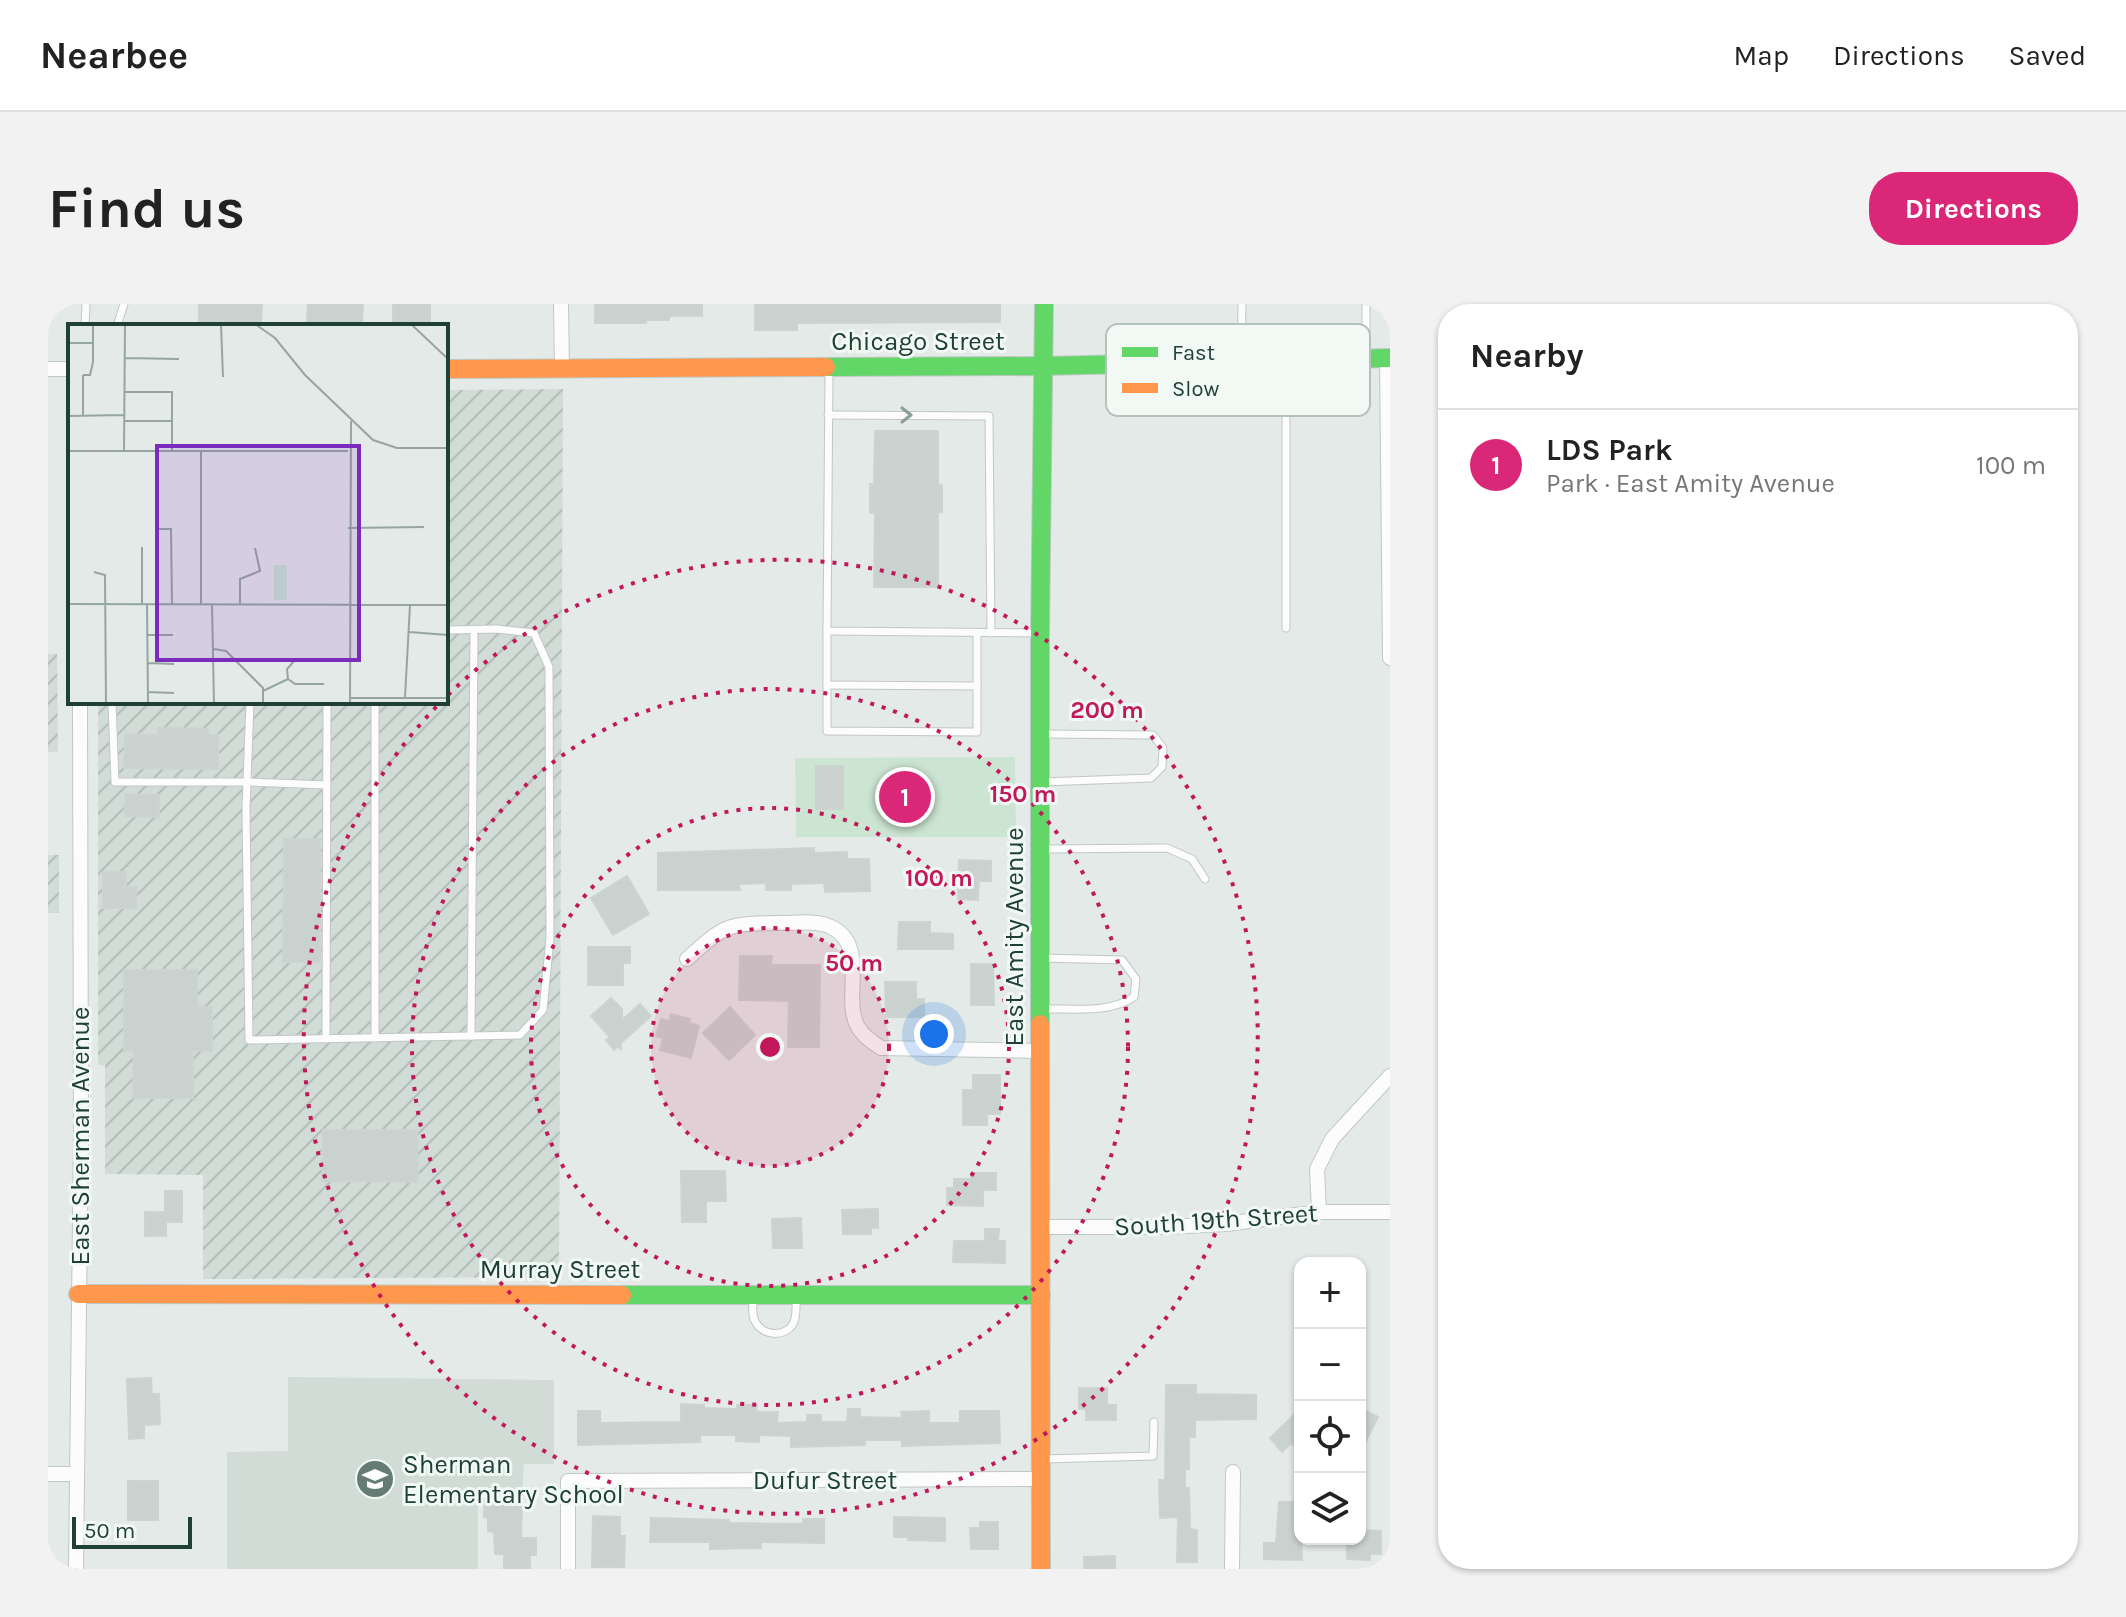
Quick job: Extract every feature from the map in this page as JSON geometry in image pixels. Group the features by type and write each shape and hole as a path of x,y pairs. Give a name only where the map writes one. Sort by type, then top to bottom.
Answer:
{"street":[{"path":"561,304 562,369"},
{"name":"East Amity Avenue","path":"1041,1569 1040,633 1044,304"},
{"path":"1389,358 1390,658"},
{"name":"Chicago Street","path":"448,369 1106,364"},
{"name":"East Sherman Avenue","path":"76,1569 81,1130 80,704"},
{"path":"687,959 717,931 736,923 830,926 847,941 853,963 857,1027 881,1048 1040,1051"},
{"path":"1319,1212 1317,1169 1332,1139 1390,1076"},
{"name":"South 19th Street","path":"1041,1227 1166,1227 1226,1224 1319,1212 1390,1212"},
{"name":"Murray Street","path":"78,1294 1041,1295"},
{"path":"1232,1569 1233,1472"},
{"path":"48,1474 76,1474"},
{"name":"Dufur Street","path":"568,1569 568,1481 1041,1479"}],"lane":[{"path":"85,324 86,304"},
{"path":"118,324 124,304"},
{"path":"1242,304 1242,324"},
{"path":"829,368 827,731 977,732 977,633"},
{"path":"828,415 989,416 991,633"},
{"path":"1286,416 1286,628"},
{"path":"250,704 247,782 249,1040 520,1035 543,1010 550,938 549,667 534,633 448,630"},
{"path":"471,1036 474,630"},
{"path":"827,631 1040,633"},
{"path":"827,685 977,686"},
{"path":"112,704 115,782 327,785"},
{"path":"326,1039 327,704"},
{"path":"375,704 375,1038"},
{"path":"1040,734 1153,735 1163,748 1162,767 1151,778 1040,782"},
{"path":"1040,849 1167,848 1192,859 1205,879"},
{"path":"1041,958 1122,960 1136,979 1134,997 1122,1005 1041,1009"},
{"path":"753,1295 757,1325 775,1334 788,1330 796,1318 796,1294"},
{"path":"1042,1459 1153,1456 1154,1422"}],"shaded area":[{"path":"563,389 559,1277 203,1279 203,1175 105,1174 105,1065 98,1065 98,704 448,704 448,390"},
{"path":"48,654 57,654 58,752 48,752"},
{"path":"48,855 59,855 59,913 48,913"},
{"name":"Sherman Elementary School","path":"288,1377 554,1380 554,1464 524,1464 522,1494 478,1493 478,1569 227,1569 227,1452 288,1451"}],"green space":[{"path":"1015,757 1016,837 796,837 795,758"}],"building":[{"path":"199,304 262,305 261,322 199,321"},
{"path":"308,304 363,304 362,324 307,323"},
{"path":"393,304 430,304 430,322 393,322"},
{"path":"595,304 702,304 702,316 669,316 669,320 646,320 646,323 595,323"},
{"path":"755,304 1000,304 1000,322 797,323 797,330 755,330"},
{"path":"875,431 938,431 938,484 942,485 942,512 938,512 938,587 874,587 875,513 870,513 870,484 874,484"},
{"path":"158,728 208,729 208,735 218,735 218,769 124,768 125,734 158,735"},
{"path":"816,766 843,766 843,809 816,809"},
{"path":"125,794 159,795 159,817 125,816"},
{"path":"284,839 320,839 320,962 283,962"},
{"path":"814,848 814,853 847,852 847,859 869,859 870,891 825,892 824,883 791,884 791,890 766,890 766,883 739,884 740,890 658,890 658,853"},
{"path":"959,860 991,861 991,881 979,881 978,900 958,899"},
{"path":"103,872 126,872 126,887 136,887 136,908 103,908"},
{"path":"627,876 649,914 613,935 591,898"},
{"path":"899,922 930,922 930,933 953,934 953,949 898,949"},
{"path":"588,947 630,947 630,963 623,963 623,985 588,985"},
{"path":"740,956 772,956 771,965 820,965 819,1047 788,1047 789,1001 739,1000"},
{"path":"971,964 993,964 994,1005 971,1005"},
{"path":"124,970 197,970 197,1007 212,1007 212,1051 193,1051 193,1098 133,1098 134,1051 124,1051"},
{"path":"885,982 916,982 916,999 924,999 924,1017 886,1017"},
{"path":"611,998 622,1009 622,1020 640,1004 651,1016 621,1043 621,1049 618,1046 614,1050 606,1040 610,1037 591,1016"},
{"path":"730,1007 755,1035 729,1060 703,1033"},
{"path":"671,1014 690,1019 689,1023 699,1026 691,1058 660,1050 663,1038 656,1036 661,1019 669,1021"},
{"path":"973,1075 1000,1075 1000,1114 987,1114 987,1125 963,1125 963,1090 973,1090"},
{"path":"323,1130 417,1130 418,1182 322,1181"},
{"path":"681,1171 725,1171 726,1201 706,1201 706,1222 682,1222"},
{"path":"971,1173 996,1173 996,1190 983,1190 983,1206 947,1205 947,1188 954,1188 954,1179 971,1179"},
{"path":"165,1191 182,1191 182,1222 166,1222 166,1236 145,1236 145,1212 165,1212"},
{"path":"878,1209 878,1228 871,1228 871,1234 843,1234 842,1210"},
{"path":"801,1218 802,1248 773,1248 772,1219"},
{"path":"985,1229 999,1229 998,1241 1005,1241 1005,1263 953,1262 954,1241 985,1241"},
{"path":"151,1378 152,1394 159,1394 160,1424 144,1425 144,1438 129,1439 127,1379"},
{"path":"1166,1385 1196,1385 1196,1394 1256,1395 1256,1419 1195,1420 1195,1437 1189,1437 1189,1469 1185,1469 1185,1488 1189,1488 1190,1529 1197,1530 1197,1562 1177,1562 1178,1517 1160,1518 1159,1480 1165,1480"},
{"path":"1079,1388 1107,1388 1107,1405 1116,1405 1116,1420 1086,1420 1086,1409 1079,1409"},
{"path":"681,1404 737,1409 737,1405 757,1405 756,1412 778,1412 777,1423 807,1422 807,1415 821,1415 821,1422 847,1422 848,1409 860,1409 860,1417 902,1418 901,1412 929,1411 929,1423 960,1423 960,1411 999,1411 1000,1443 902,1446 902,1440 865,1440 865,1445 791,1447 791,1436 759,1435 759,1442 736,1441 736,1435 700,1435 700,1442 578,1445 578,1411 600,1411 600,1423 681,1422"},
{"path":"1366,1411 1378,1417 1366,1441"},
{"path":"1294,1415 1294,1446 1291,1443 1282,1452 1270,1438"},
{"path":"128,1481 158,1481 158,1520 128,1520"},
{"path":"484,1499 522,1500 521,1538 536,1538 536,1555 530,1555 530,1569 504,1569 504,1554 495,1554 494,1532 488,1531 488,1518 484,1517"},
{"path":"1279,1502 1294,1502 1294,1545 1301,1545 1302,1560 1264,1559 1264,1543 1276,1543"},
{"path":"593,1516 620,1517 620,1536 625,1536 624,1567 592,1567"},
{"path":"894,1517 945,1518 945,1541 894,1537"},
{"path":"651,1518 803,1524 803,1519 824,1519 824,1543 761,1542 761,1548 710,1549 710,1542 650,1542"},
{"path":"980,1522 998,1522 998,1549 971,1549 970,1528 980,1528"},
{"path":"1366,1530 1381,1531 1381,1554 1370,1554 1370,1560 1347,1559 1347,1545 1366,1545"},
{"path":"1115,1556 1115,1569 1084,1569 1084,1557"}],"traffic: fast":[{"path":"1040,1024 1044,304"},
{"path":"1370,358 1390,358"},
{"path":"826,367 1106,365"},
{"path":"622,1295 1041,1295"}],"traffic: slow":[{"path":"448,369 826,367"},
{"path":"1040,1024 1041,1569"},
{"path":"78,1294 622,1295"}],"place":[{"name":"LDS Park","path":"905,797"},
{"name":"Sherman Elementary School","path":"375,1479"}]}
